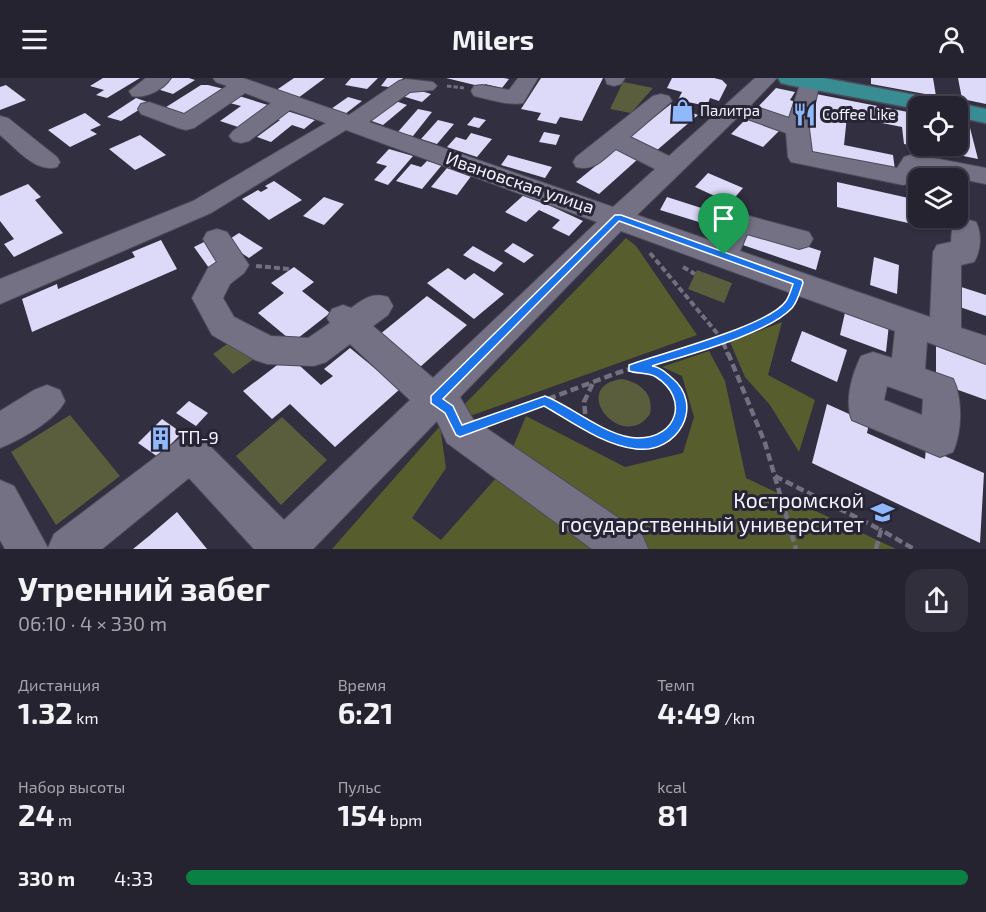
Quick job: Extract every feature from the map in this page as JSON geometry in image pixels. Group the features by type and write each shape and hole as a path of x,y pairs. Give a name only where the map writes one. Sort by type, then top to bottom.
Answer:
{"main road":[{"path":"800,80 908,100"},
{"path":"968,112 986,116"}],"street":[{"path":"160,78 144,100 168,129 186,123 255,87"},
{"path":"482,91 515,98 528,78"},
{"path":"69,549 191,453 284,549 618,217 766,78"},
{"path":"800,80 797,129 800,157 903,177 913,162 986,176"},
{"path":"0,292 202,207 349,122 406,85 426,87"},
{"path":"217,128 251,140 255,87"},
{"name":"Ивановская улица","path":"255,87 986,350"},
{"path":"585,162 661,101"},
{"path":"735,107 797,129"},
{"path":"0,123 48,162"},
{"path":"615,138 671,167"},
{"path":"724,255 738,222 799,239"},
{"path":"945,335 947,252 964,255 966,230"},
{"path":"217,239 234,265 219,276 207,298 223,326 267,350 314,352 357,317 420,388 449,409 460,431 627,549"},
{"path":"907,378 912,323"},
{"path":"0,431 47,401"},
{"path":"0,500 28,549"}],"path":[{"path":"426,87 448,86 482,91"},
{"path":"643,245 722,339 765,443 796,549"},
{"path":"234,265 288,268"},
{"path":"460,431 632,368 722,339 776,317 790,304 798,283"},
{"path":"545,401 608,435 636,444 661,441 677,426 682,407 675,386 656,371 632,368"},
{"path":"593,383 586,393 582,408 586,421 608,435"},
{"path":"775,476 914,549"},
{"path":"876,549 881,530"}],"green space":[{"path":"623,82 653,88 631,113 610,109"},
{"path":"626,238 636,246 697,335 470,416 461,408"},
{"path":"697,270 732,283 724,303 688,289"},
{"path":"782,322 768,375 815,400 799,452 770,405 745,377 730,342"},
{"path":"237,337 258,356 233,374 213,354"},
{"path":"709,351 725,381 746,478 896,549 332,549 440,426 446,468 412,518 441,540 504,469 526,416 625,467 683,453 694,417 682,376 662,367"},
{"path":"622,379 635,383 648,395 650,414 639,424 626,426 614,422 599,404 599,393 606,384"},
{"path":"70,415 120,476 56,525 11,452"},
{"path":"282,417 327,460 281,505 236,456"}],"building":[{"path":"103,78 140,78 107,98 96,95 104,90 90,86"},
{"path":"170,78 195,80 173,94 154,88"},
{"path":"294,78 325,78 298,98 275,91"},
{"path":"351,78 378,78 367,89 345,85"},
{"path":"387,78 403,78 396,88 381,86"},
{"path":"446,78 509,79 502,88 485,84 483,87"},
{"path":"541,78 603,78 582,121 560,117 556,124 537,120 541,113 521,109"},
{"path":"672,78 714,78 722,80 727,85 719,101 710,98 707,106 678,100 682,92 667,88"},
{"path":"871,78 933,78 936,96 871,84"},
{"path":"958,78 986,78 986,104 968,100 968,96 961,96"},
{"path":"6,85 26,100 0,110 0,87"},
{"path":"201,85 228,90 189,118 163,109"},
{"path":"411,88 431,94 422,102 402,96"},
{"path":"776,88 795,92 790,100 803,105 789,120 756,109"},
{"path":"811,93 908,112 908,145 904,144 902,127 847,116 844,145 893,155 895,170 802,151"},
{"path":"236,95 274,107 244,129 220,121 241,106 226,102"},
{"path":"348,97 362,101 345,114 331,109"},
{"path":"136,98 150,103 121,121 107,117"},
{"path":"390,99 407,105 383,125 366,119"},
{"path":"671,104 698,115 656,151 628,138"},
{"path":"281,109 315,120 304,129 292,125 271,142 257,137 280,120 271,117"},
{"path":"418,109 432,112 413,136 397,133"},
{"path":"85,113 101,125 90,130 97,134 70,147 48,130"},
{"path":"474,117 486,120 479,128 467,125"},
{"path":"747,118 779,131 763,147 731,134"},
{"path":"438,120 454,124 437,144 421,139"},
{"path":"968,124 969,124 978,159 963,156 968,156"},
{"path":"544,132 560,135 556,145 539,142"},
{"path":"471,133 492,139 477,157 447,147 456,137 466,140"},
{"path":"140,135 166,155 135,170 109,149"},
{"path":"389,149 413,156 388,185 374,180 387,166 376,163"},
{"path":"616,149 638,159 599,194 576,182"},
{"path":"508,155 552,167 545,178 501,165"},
{"path":"427,161 442,165 422,189 396,181 411,164 421,167"},
{"path":"447,168 472,175 457,195 431,187"},
{"path":"708,173 743,188 730,203 695,187"},
{"path":"274,181 302,200 269,220 242,199 258,190 261,192 268,188 265,186"},
{"path":"837,182 908,198 908,223 837,207"},
{"path":"28,184 41,197 35,200 63,233 14,257 4,244 14,239 0,221 0,196"},
{"path":"525,194 583,221 569,236 552,228 560,220 539,210 526,222 505,212"},
{"path":"324,197 344,204 324,225 303,216"},
{"path":"667,197 720,214 715,227 660,210"},
{"path":"743,226 821,251 816,270 737,243"},
{"path":"239,233 263,248 249,258 225,242"},
{"path":"210,239 226,260 209,268 194,247"},
{"path":"161,240 177,269 32,332 22,299 57,284 58,289 135,257 132,252"},
{"path":"513,243 534,255 524,263 504,251"},
{"path":"473,246 503,263 494,272 463,255"},
{"path":"874,257 899,265 897,294 870,285"},
{"path":"294,267 314,282 302,291 330,313 293,342 258,313 284,293 271,283"},
{"path":"448,268 465,280 474,273 504,294 474,319 427,283"},
{"path":"955,285 986,295 986,316 954,305"},
{"path":"427,296 467,325 419,368 379,335"},
{"path":"846,308 889,324 886,352 840,335"},
{"path":"802,331 847,350 837,382 791,361"},
{"path":"936,346 986,363 986,400 936,382"},
{"path":"350,348 400,389 335,447 290,404 272,419 243,391 289,356 321,385 333,376 324,369"},
{"path":"189,401 208,413 196,426 176,413"},
{"path":"827,404 869,423 867,433 925,459 926,448 984,473 980,543 812,463"},
{"name":"ТП-9","path":"162,419 182,433 158,457 138,443"},
{"path":"177,512 207,549 133,549 149,536"}],"place":[{"name":"Палитра","path":"682,111"},
{"name":"Coffee Like","path":"804,115"},
{"name":"ТП-9","path":"160,438"},
{"name":"Костромской государственный университет","path":"882,513"}],"route":[{"path":"618,217 724,255 798,283 790,304 776,317 722,339 632,368 656,371 675,386 682,407 677,426 661,441 636,444 608,435 545,401 460,431 449,409 435,399 618,217"}]}
